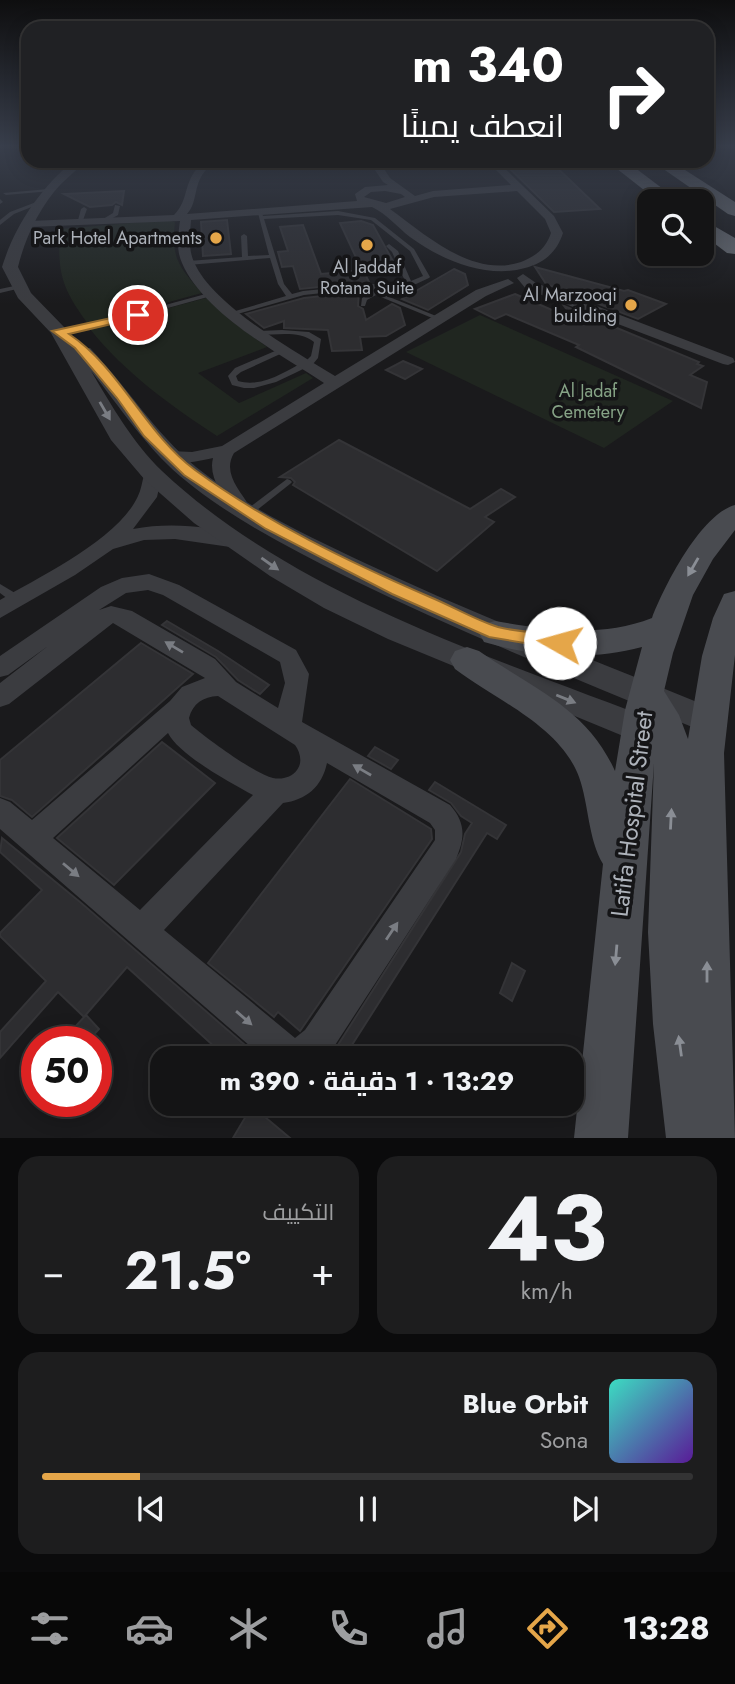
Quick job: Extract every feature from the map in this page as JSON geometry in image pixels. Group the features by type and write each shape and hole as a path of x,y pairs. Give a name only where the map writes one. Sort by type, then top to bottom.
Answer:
{"highway":[{"path":"717,198 735,210"},
{"path":"714,233 735,248"}],"main road":[{"name":"Latifa Hospital Street","path":"712,1138 707,1013 664,626 698,560 716,532 735,514"},
{"name":"Latifa Hospital Street","path":"601,1138 631,794 674,727 724,638 735,602"},
{"path":"495,633 560,643 606,643 638,637 664,626"},
{"path":"467,660 551,715 583,749 593,764 605,794 623,875"},
{"path":"674,727 669,855 670,932 677,1024 692,1138"}],"street":[{"path":"43,198 28,226 7,254 19,287 58,331 88,379 106,415 161,465 203,517 279,570 334,601 467,660 674,727"},
{"path":"188,198 184,214 184,239 188,262 193,272 234,313 259,333 335,383"},
{"path":"331,204 347,198"},
{"path":"362,198 397,219 429,244 468,262 728,361"},
{"path":"28,226 126,221 184,214 261,215 331,204 374,204 396,198"},
{"path":"397,219 397,209 403,198"},
{"path":"161,465 227,450 481,293 517,280 531,263 550,248 556,233 550,218 529,198"},
{"path":"481,293 496,273 531,263"},
{"path":"227,450 219,462 219,474 245,510"},
{"path":"161,465 352,568 495,633 674,727"},
{"path":"104,545 142,510 161,465"},
{"path":"5,599 104,545 148,532 169,530 237,541"},
{"path":"0,668 109,592 129,584 161,584 288,656 298,672 297,687 289,706 296,732 312,745 315,755 309,776 289,790 264,789 183,733 178,726 177,709"},
{"path":"0,697 97,621 111,614 124,617 206,666 218,675 227,689"},
{"path":"0,811 289,1055 300,1057 309,1053 446,849 451,840 451,830 440,814 296,732 227,689 208,687 189,694 177,709 32,838"},
{"path":"255,706 280,699 297,687"},
{"path":"142,930 276,791"}],"lane":[{"path":"0,211 41,198"},
{"path":"0,223 12,213 42,198"},
{"path":"116,214 117,206"},
{"path":"73,223 84,209"},
{"path":"234,313 303,293 409,283 425,279 427,272 412,250 377,221 338,213 261,215 283,288 290,296"},
{"path":"116,214 126,221"},
{"path":"102,222 116,214"},
{"path":"244,236 246,258"},
{"path":"388,246 396,251 409,283"},
{"path":"188,262 273,256"},
{"path":"300,282 303,293"},
{"path":"370,286 376,293 439,319"},
{"path":"0,291 19,287"},
{"path":"363,305 364,299 376,293"},
{"path":"58,331 88,328 214,294"},
{"path":"259,333 303,333 313,336 318,341 316,353 313,359 305,364 254,386 240,385 233,380 234,373 285,350"},
{"path":"245,510 287,482"}],"green space":[{"path":"166,220 175,222 174,245 178,262 202,293 88,324 63,280 59,258 60,229"},
{"path":"206,298 230,320 267,347 198,373 239,403 306,373 313,378 217,436 149,387 118,360 90,329"},
{"name":"Al Jadaf Cemetery","path":"480,315 673,401 604,448 406,352"}],"building":[{"path":"72,198 123,198 122,205 116,202 112,205 90,207"},
{"path":"540,198 589,198 600,209 554,212"},
{"name":"Park Hotel Apartments","path":"227,220 231,254 203,256 201,222"},
{"path":"361,221 373,225 394,263 360,266 340,223"},
{"path":"303,225 321,274 363,270 369,282 300,289 293,266 282,267 278,252 288,251 280,227"},
{"path":"535,267 628,290 666,304 638,319 546,284"},
{"path":"454,269 465,274 468,285 428,310 402,299"},
{"path":"359,292 358,306 363,309 366,320 392,304 400,308 405,325 386,336 360,337 362,350 332,351 328,330 284,328 284,321 264,328 246,314 304,298"},
{"path":"515,294 575,320 564,306 699,362 697,364 703,366 690,375 707,382 701,408 576,347 579,345 506,314 495,319 475,309"},
{"path":"403,361 422,369 405,379 386,370"},
{"path":"339,440 470,509 501,489 515,497 485,517 494,522 437,571 293,485 295,482 291,478 280,477"},
{"path":"167,621 269,685 260,694 238,680 216,657 162,625"},
{"path":"141,643 193,674 32,817 12,800 0,796 0,760"},
{"path":"162,742 215,783 114,885 57,838"},
{"path":"375,747 398,760 391,769 368,756"},
{"path":"350,779 431,829 432,839 300,1031 278,1012 274,1017 208,963"},
{"path":"435,782 506,825 497,839 487,833 351,1046 337,1046 461,852 465,834 472,823 461,816 451,803 429,790"},
{"path":"2,838 246,1046 214,1046 127,967 84,1017 58,992 28,1026 21,1026 21,1034 0,1058 0,1032 46,981 0,936 42,890 0,852"},
{"path":"512,963 525,971 512,1001 500,993"},
{"path":"86,1015 96,1026 76,1026"},
{"path":"246,1116 264,1116 290,1138 233,1138"}],"place":[{"name":"Park Hotel Apartments","path":"216,238"},
{"name":"Al Jaddaf Rotana Suite","path":"367,245"},
{"name":"Al Marzooqi building","path":"631,305"}],"route":[{"path":"138,315 78,330 58,331 79,346 121,395 148,434 189,472 272,526 398,590 495,633 560,643"}]}
